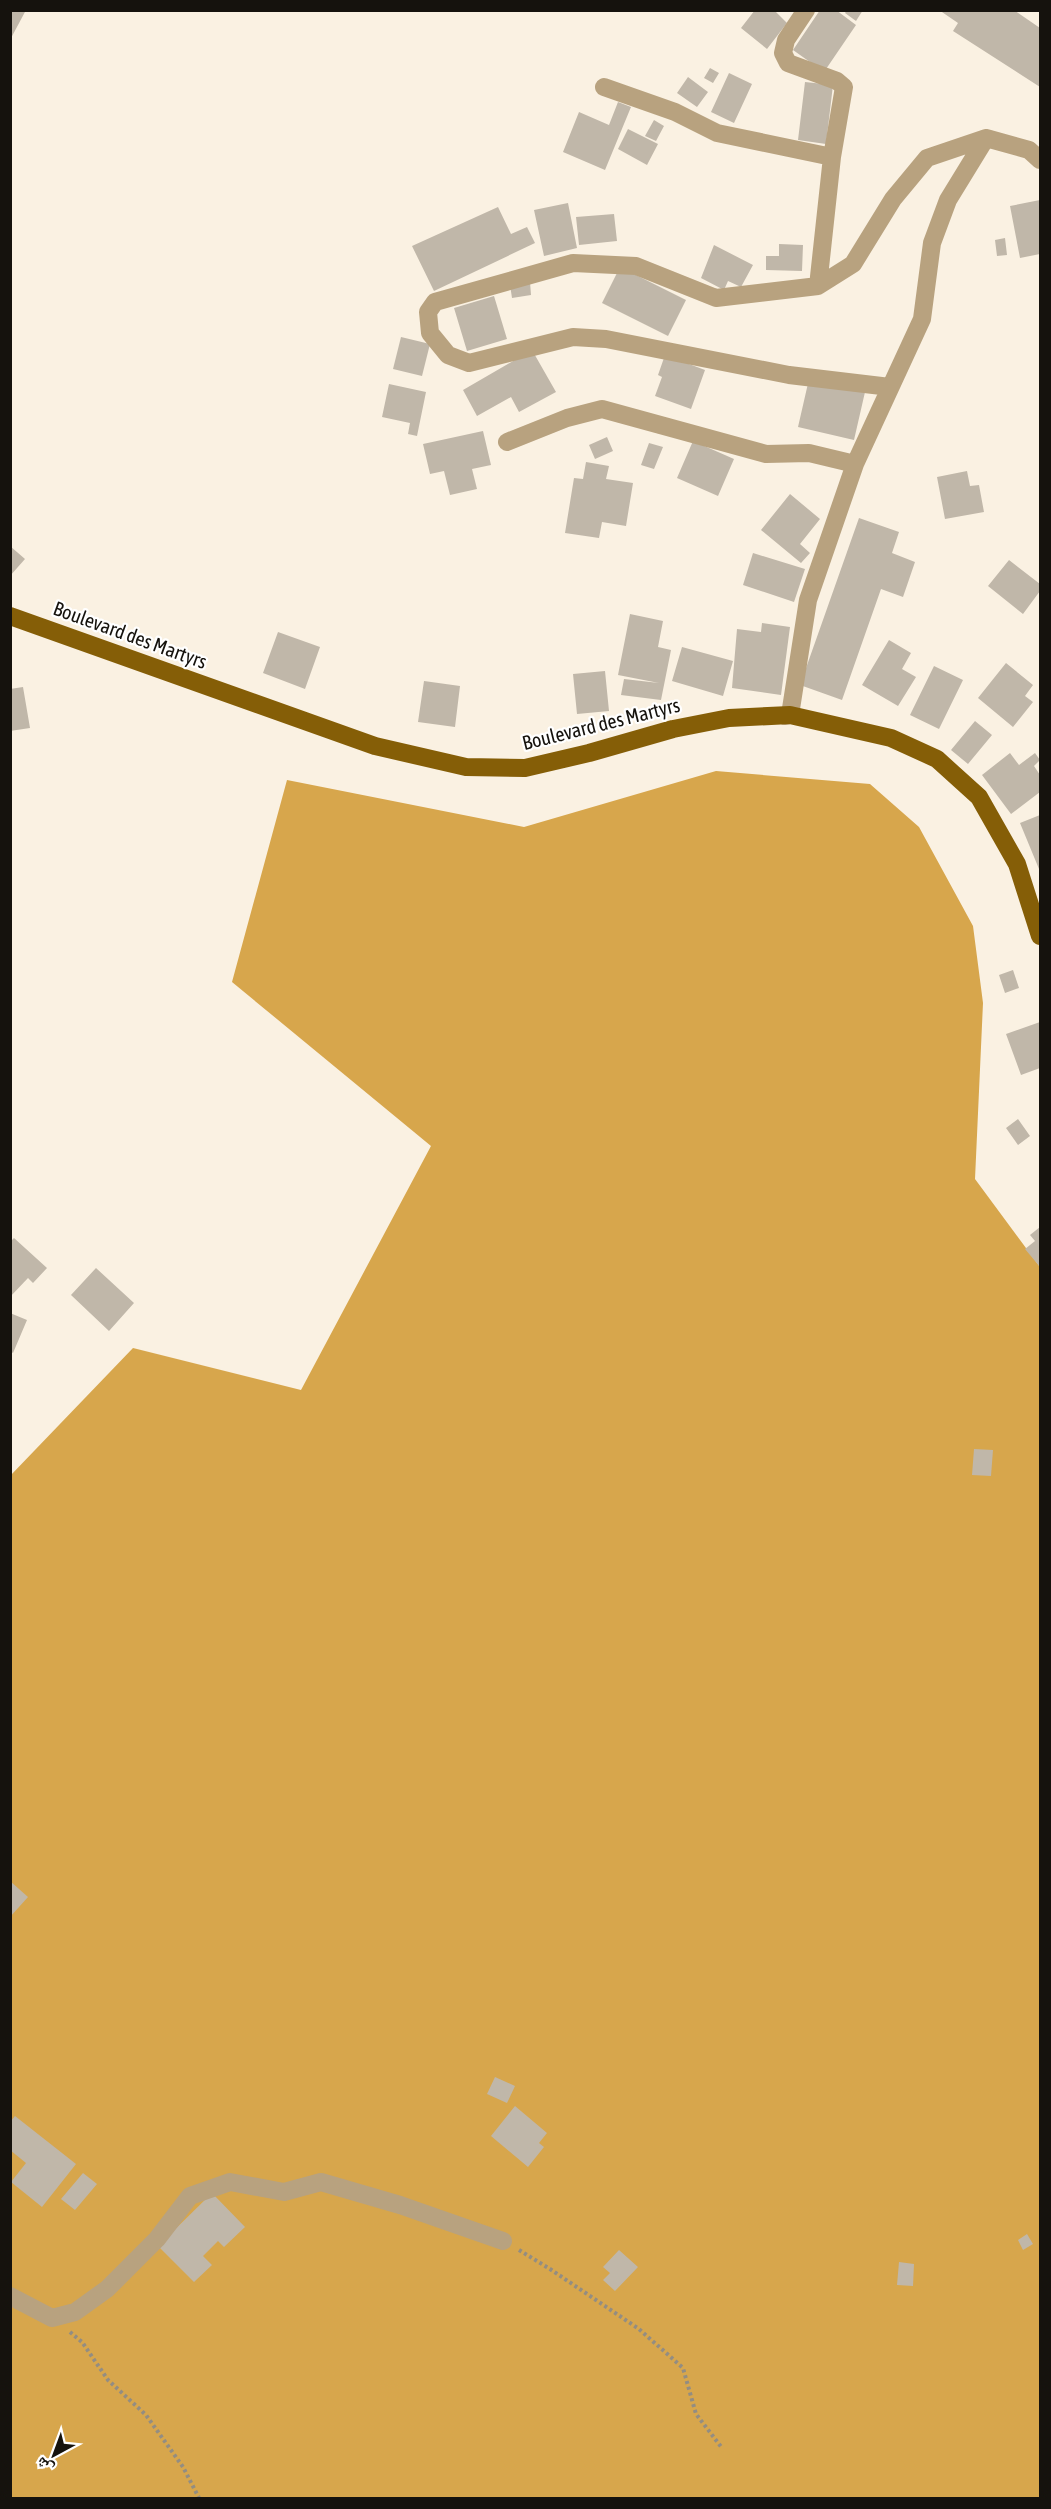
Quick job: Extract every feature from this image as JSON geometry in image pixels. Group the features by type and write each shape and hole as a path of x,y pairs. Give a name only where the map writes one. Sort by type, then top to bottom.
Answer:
{"main road":[{"name":"Boulevard des Martyrs","path":"10,616 375,746 466,767 525,768 589,753 673,729 729,718 788,716 891,738 937,759 979,797 1017,864 1041,936"}],"street":[{"path":"806,10 786,40 783,53 788,63 837,81 844,87 832,158 818,286"},
{"path":"604,87 675,112 717,133 832,158"},
{"path":"890,387 789,375 606,339 573,337 469,363 448,355 430,333 428,312 435,302 573,263 636,266 716,298 818,286 853,264 894,200 927,158 986,138 1029,150 1041,160"},
{"path":"788,716 808,600 855,464 922,319 932,243 948,200 986,138"},
{"path":"507,442 567,418 602,409 766,454 809,453 855,464"},
{"path":"10,2296 52,2318 75,2312 107,2289 157,2239 190,2196 230,2182 284,2192 321,2182 400,2205 503,2241"}],"path":[{"path":"503,2241 550,2269 639,2330 683,2368 696,2414 722,2448"},
{"path":"52,2318 82,2342 108,2380 146,2415 183,2467 199,2499"}],"shaded area":[{"path":"716,771 870,784 919,827 973,926 983,1003 975,1179 1040,1267 1040,2498 11,2498 10,1476 133,1348 301,1390 431,1146 232,982 287,780 524,827"}],"building":[{"path":"10,10 26,10 10,40"},
{"path":"755,10 774,10 787,23 767,49 741,28"},
{"path":"820,10 836,10 856,25 824,72 793,50"},
{"path":"847,10 863,10 856,21 845,13"},
{"path":"939,10 1014,10 1040,28 1040,87 953,31 958,23"},
{"path":"710,68 719,73 713,83 704,78"},
{"path":"729,73 752,84 734,123 711,112"},
{"path":"688,77 708,92 697,107 677,93"},
{"path":"805,82 833,85 826,144 798,140"},
{"path":"618,102 631,107 605,170 563,152 579,112 609,125"},
{"path":"654,120 664,126 656,141 645,136"},
{"path":"628,129 658,144 647,165 618,149"},
{"path":"1040,200 1040,254 1020,258 1010,206"},
{"path":"568,203 577,248 544,256 534,210"},
{"path":"498,207 511,234 527,227 535,243 434,291 412,246"},
{"path":"614,214 617,241 579,245 576,217"},
{"path":"1005,238 1007,255 997,256 995,240"},
{"path":"779,244 803,245 802,271 766,270 766,256 779,256"},
{"path":"714,245 753,265 741,287 728,281 724,290 701,278"},
{"path":"620,267 686,300 668,336 602,303"},
{"path":"530,282 531,295 512,298 510,285"},
{"path":"494,296 507,339 467,351 454,308"},
{"path":"401,337 430,344 422,376 393,369"},
{"path":"532,350 556,392 519,412 511,397 477,416 463,390"},
{"path":"665,355 705,370 691,409 655,396 662,377 658,375"},
{"path":"809,379 865,392 854,440 798,427"},
{"path":"389,384 426,392 417,436 408,434 410,423 382,417"},
{"path":"483,431 491,465 472,469 477,489 450,495 444,471 430,474 423,444"},
{"path":"607,437 613,451 595,459 589,445"},
{"path":"693,441 734,459 718,496 677,478"},
{"path":"649,443 663,447 654,469 641,465"},
{"path":"586,462 609,466 606,479 633,483 626,526 602,522 599,538 565,533 574,478 583,479"},
{"path":"967,471 970,486 979,485 984,512 945,519 937,477"},
{"path":"790,494 820,519 800,544 810,553 801,563 761,530"},
{"path":"859,518 899,532 892,553 915,562 903,597 881,589 842,700 800,685"},
{"path":"10,546 25,559 10,576"},
{"path":"753,553 805,569 794,602 743,585"},
{"path":"1009,560 1040,584 1040,591 1023,614 988,586"},
{"path":"630,614 663,621 658,647 671,650 661,700 621,695 624,679 659,683 618,675"},
{"path":"762,623 790,627 781,695 732,688 737,629 761,632"},
{"path":"278,632 320,647 305,689 263,673"},
{"path":"889,640 911,653 902,669 916,677 898,706 862,685"},
{"path":"682,647 733,661 723,696 672,681"},
{"path":"1006,663 1033,685 1025,696 1033,702 1013,727 978,698"},
{"path":"934,666 963,680 939,729 910,715"},
{"path":"605,671 609,711 577,714 573,674"},
{"path":"424,681 460,686 455,727 418,722"},
{"path":"23,687 30,728 10,731 10,689"},
{"path":"975,721 992,735 968,764 951,750"},
{"path":"1010,753 1019,765 1035,753 1040,760 1034,766 1040,775 1040,792 1011,814 982,775"},
{"path":"1040,815 1040,869 1039,869 1020,823"},
{"path":"1013,970 1019,988 1005,993 999,975"},
{"path":"1040,1022 1040,1068 1021,1075 1006,1034"},
{"path":"1018,1119 1030,1136 1018,1145 1006,1128"},
{"path":"1040,1227 1040,1267 1025,1249 1035,1241 1030,1235"},
{"path":"14,1238 47,1268 33,1283 28,1278 10,1297 10,1242"},
{"path":"96,1268 134,1303 109,1331 71,1295"},
{"path":"10,1313 27,1320 13,1353 10,1351"},
{"path":"974,1449 993,1450 991,1476 972,1475"},
{"path":"10,1881 28,1897 10,1917"},
{"path":"495,2077 515,2086 507,2103 487,2094"},
{"path":"515,2106 547,2133 539,2143 544,2147 528,2167 491,2136"},
{"path":"15,2116 76,2164 42,2207 11,2182 26,2163 10,2150 10,2122"},
{"path":"83,2173 97,2184 75,2210 61,2199"},
{"path":"212,2193 245,2227 224,2247 218,2241 203,2256 212,2265 194,2282 158,2246"},
{"path":"1027,2234 1033,2244 1023,2250 1018,2240"},
{"path":"619,2250 638,2267 615,2291 603,2280 610,2273 603,2267"},
{"path":"899,2262 914,2264 913,2286 897,2285"}]}
